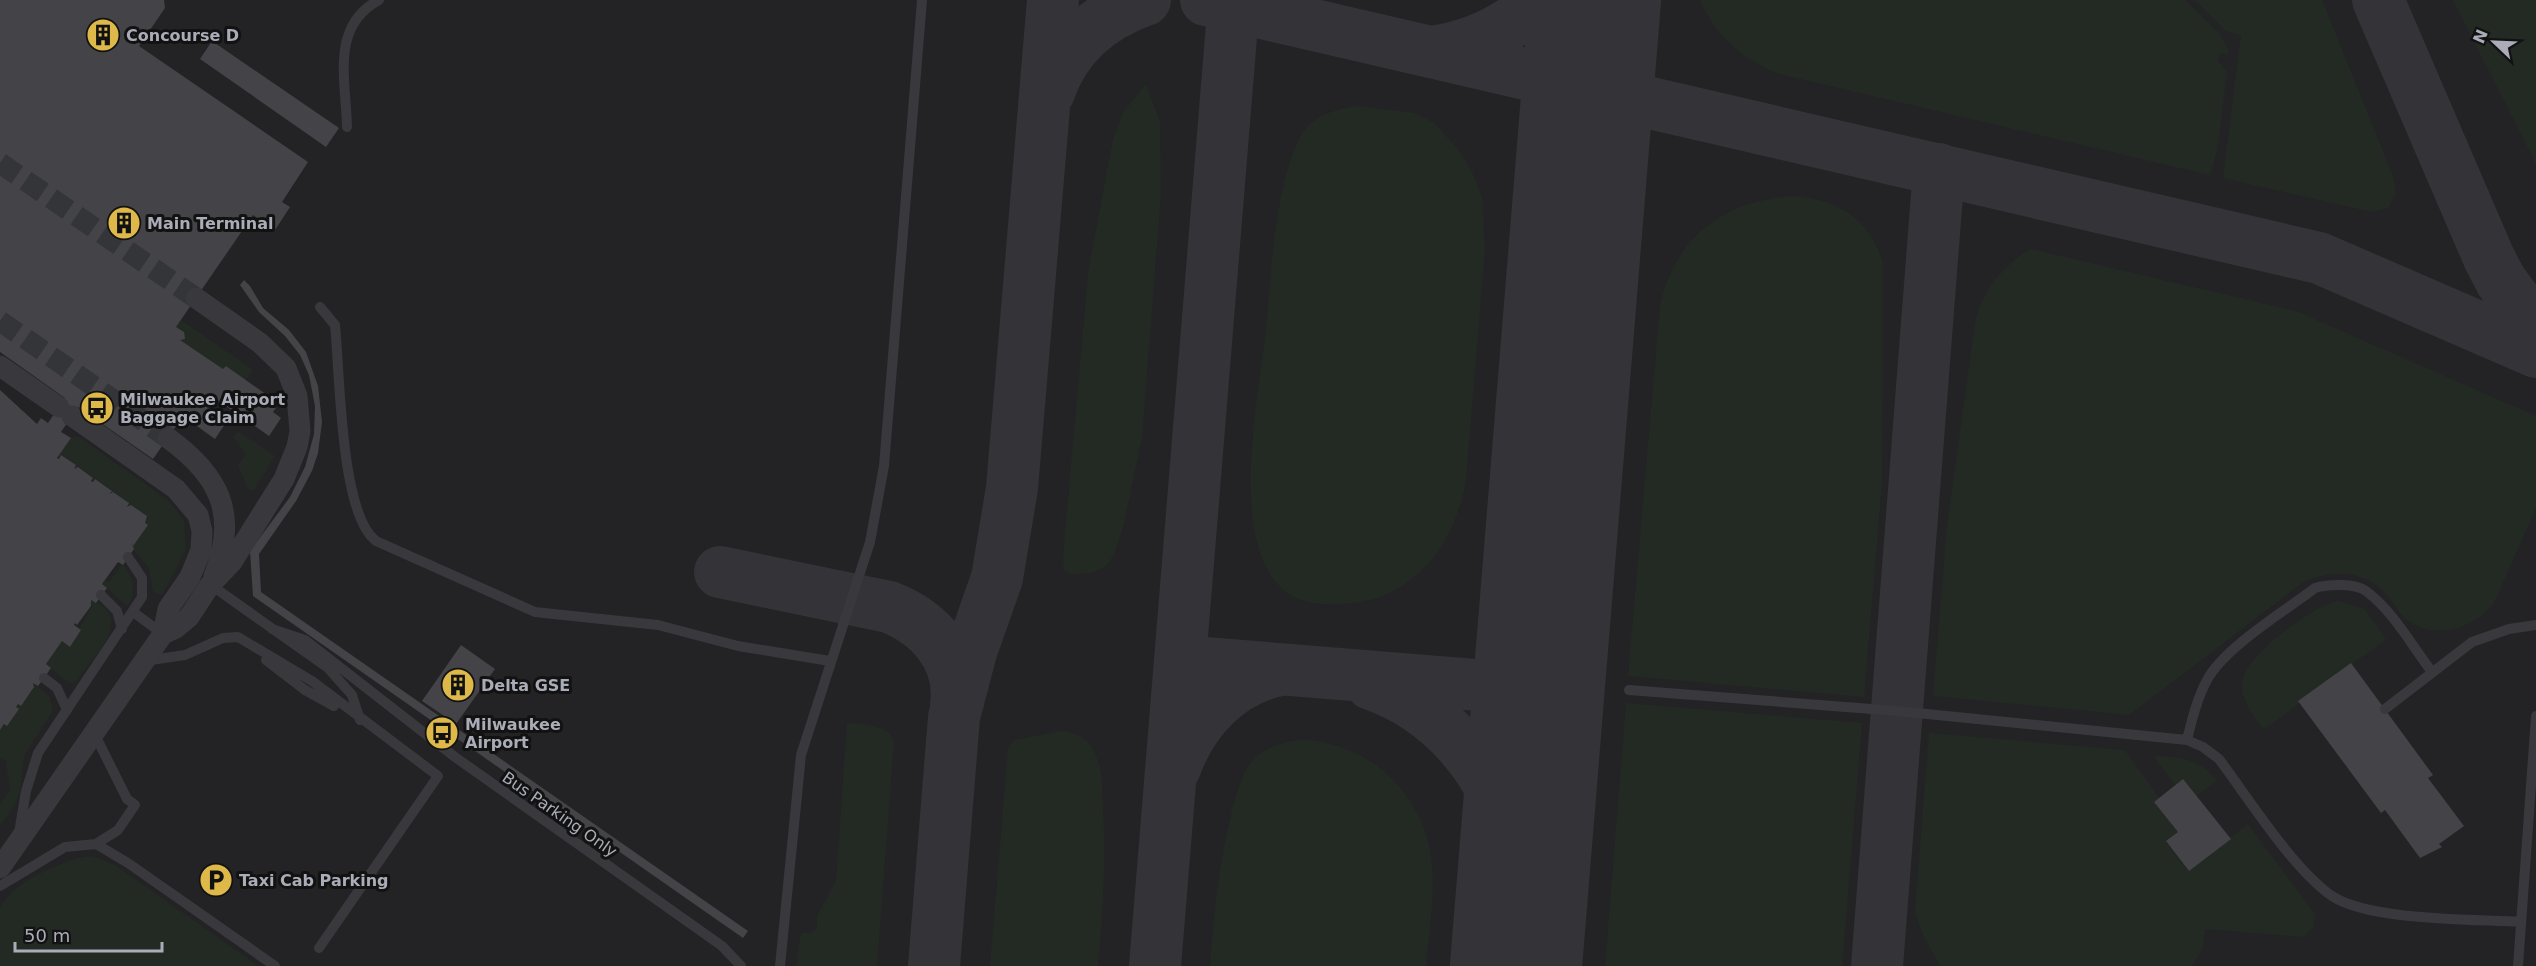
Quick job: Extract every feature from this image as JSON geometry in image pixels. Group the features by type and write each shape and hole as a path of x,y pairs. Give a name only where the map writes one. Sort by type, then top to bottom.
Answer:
{"street":[{"path":"163,634 176,628 189,617 210,585 232,562 284,479 297,447 299,417 292,381 279,359 260,342 196,298"},
{"path":"0,366 161,478 192,504 201,521 202,539 193,572 168,609 163,634 0,868"},
{"path":"168,438 202,465 220,501 224,544 210,585"}],"lane":[{"path":"347,127 344,84 347,33 364,9 379,0"},
{"path":"780,966 797,777 801,755 870,542 884,466 922,0"},
{"path":"320,307 334,325 351,496 367,534 376,541 535,612 658,625 738,645 830,661"},
{"path":"17,843 26,791 38,753 142,597 144,585 137,567 128,557"},
{"path":"193,572 328,668 352,695 360,720"},
{"path":"2187,740 2193,714 2208,678 2227,654 2315,588 2326,585 2365,590 2384,609 2432,672"},
{"path":"101,595 117,611 122,629"},
{"path":"133,612 163,634"},
{"path":"2385,709 2472,642 2509,629 2536,625"},
{"name":"Bus Parking Only","path":"272,629 306,640 454,757 722,946 741,966"},
{"path":"144,661 185,655 230,637 238,637 312,681 360,720 438,776 318,948"},
{"path":"44,678 57,688 67,710"},
{"path":"1629,690 1897,711 2187,740 2203,747 2219,759 2294,859 2315,883 2334,897 2375,912 2521,922"},
{"path":"2518,966 2536,716"},
{"path":"0,886 65,847 96,844 118,830 135,804 127,799 94,733"},
{"path":"96,844 128,863 275,966"}],"shaded area":[{"path":"0,0 2536,0 2536,966 0,966"},
{"path":"1700,0 2185,0 2220,34 2229,51 2228,54 2221,53 2218,61 2227,72 2217,151 2210,175 1779,74 1742,54 1732,45 1714,25"},
{"path":"2195,0 2322,0 2393,176 2396,193 2388,208 2372,212 2223,178 2241,36 2225,30"},
{"path":"2453,0 2536,0 2536,163 2535,162"},
{"path":"1146,84 1160,122 1161,194 1142,438 1123,527 1114,555 1106,566 1095,572 1072,575 1064,570 1063,558 1088,273 1113,139 1124,111"},
{"path":"1357,106 1415,113 1434,123 1459,150 1472,172 1482,197 1485,248 1466,481 1456,517 1449,533 1429,563 1402,586 1372,599 1332,604 1295,597 1271,575 1257,541 1251,500 1252,455 1275,233 1285,178 1302,134 1312,122 1326,114"},
{"path":"1791,196 1823,201 1849,213 1869,234 1883,263 1882,483 1864,697 1628,676 1660,306 1667,282 1690,242 1705,227 1723,215 1744,206"},
{"path":"2031,249 2296,311 2536,416 2536,508 2494,603 2475,620 2464,626 2440,631 2427,629 2415,625 2404,617 2375,584 2355,576 2334,574 2302,583 2129,715 1933,696 1947,526 1975,323 1983,300 1995,280 2011,263"},
{"path":"181,320 253,370 246,380 226,366 223,369 180,340 184,332 176,327"},
{"path":"239,432 275,456 254,490 248,489 238,465 246,454 233,437"},
{"path":"79,437 169,501 184,521 186,550 162,595 153,592 149,568 129,545 133,545 147,516 131,505 127,507 129,503 114,492 109,494 111,490 96,479 91,481 93,477 79,467 74,469 76,465 62,455 57,458 71,438"},
{"path":"122,564 129,573 133,585 132,596 127,606 102,584 105,580 109,582"},
{"path":"91,600 104,607 110,615 111,625 96,655 76,681 69,683 46,664 62,641 70,646 81,631 79,629 92,607"},
{"path":"2338,601 2365,609 2386,640 2299,701 2300,703 2264,730 2244,697 2242,684 2245,673 2266,647 2296,622"},
{"path":"33,683 49,696 53,710 24,756 20,791 14,806 0,826 0,805 10,789 6,761 0,757 0,730 19,709 16,707 18,704 21,706 34,687"},
{"path":"1626,703 1862,723 1842,966 1605,966"},
{"path":"847,723 881,728 891,736 894,742 877,966 796,966 801,933 810,933 817,928 817,916 836,881"},
{"path":"1062,731 1073,733 1086,740 1098,759 1101,773 1104,867 1098,966 990,966 1008,749 1014,740"},
{"path":"1929,733 2125,750 2159,798 2154,802 2178,832 2166,842 2188,871 2248,824 2315,914 2313,928 2303,937 2205,929 2202,950 2192,966 1940,966 1924,937 1915,912"},
{"path":"1307,740 1331,744 1354,752 1374,764 1408,797 1420,818 1428,841 1433,877 1426,966 1210,966 1221,866 1228,827 1242,780 1250,764 1261,753 1283,743"},
{"path":"2157,756 2191,761 2205,768 2217,781 2196,796 2183,779 2175,785 2155,758"},
{"path":"92,856 115,865 258,966 0,966 0,910 5,901 25,882 39,874 68,861"}],"building":[{"name":"Main Terminal","path":"0,0 164,0 165,8 139,46 308,162 282,202 290,207 275,230 253,215 176,327 184,332 185,339 180,340 223,369 226,366 270,397 267,402 276,408 273,412 281,418 269,436 217,400 212,409 225,424 215,439 183,416 153,459 78,407 61,432 71,438 57,458 59,459 61,455 76,465 74,469 78,467 93,478 91,481 95,479 112,491 109,494 113,492 129,503 127,507 131,505 147,516 145,523 148,525 133,546 131,543 134,549 123,565 118,562 102,584 107,588 96,603 91,600 91,606 77,625 75,623 74,625 81,630 70,647 62,641 46,664 51,668 38,686 33,683 34,687 21,706 18,704 16,707 19,709 7,726 4,724 0,730 0,390 37,424 41,418 48,423 65,398 0,352"},
{"path":"212,41 339,128 326,147 200,59"},
{"path":"244,280 263,308 289,330 306,352 318,386 322,422 318,453 312,471 296,501 259,554 261,592 748,931 743,938 253,596 250,551 290,497 305,467 314,434 315,406 309,375 300,355 285,336 259,312 240,285"},
{"name":"Delta GSE","path":"461,645 495,669 456,724 422,701"},
{"path":"2351,663 2433,775 2428,778 2464,826 2439,844 2442,847 2420,858 2385,810 2381,813 2298,701"},
{"path":"2183,779 2231,839 2189,871 2166,841 2178,832 2154,802"}],"taxiway":[{"path":"934,966 954,717 971,652 997,578 1012,488 1053,0"},
{"path":"1049,92 1064,60 1086,34 1113,15 1145,0"},
{"path":"1206,0 2319,258 2536,352"},
{"path":"1155,966 1234,0"},
{"path":"1430,52 1461,46 1490,35 1541,0"},
{"path":"2378,0 2489,258 2501,281 2536,328"},
{"path":"1877,966 1939,169"},
{"path":"720,572 889,607 904,614 918,622 940,644 954,672 957,688 956,705"},
{"path":"1180,661 1538,690"},
{"path":"1175,768 1182,750 1215,704 1245,682 1281,670"},
{"path":"1371,684 1419,708 1440,724 1476,764 1501,811 1510,837 1522,895"}],"runway":[{"path":"1516,966 1595,0"}],"tunnel":[{"path":"0,163 196,298"},
{"path":"0,321 168,438"}],"place":[{"name":"Concourse D","path":"103,35"},
{"name":"Main Terminal","path":"124,223"},
{"name":"Milwaukee Airport Baggage Claim","path":"97,408"},
{"name":"Delta GSE","path":"458,685"},
{"name":"Milwaukee Airport","path":"442,733"},
{"name":"Taxi Cab Parking","path":"216,880"}]}
